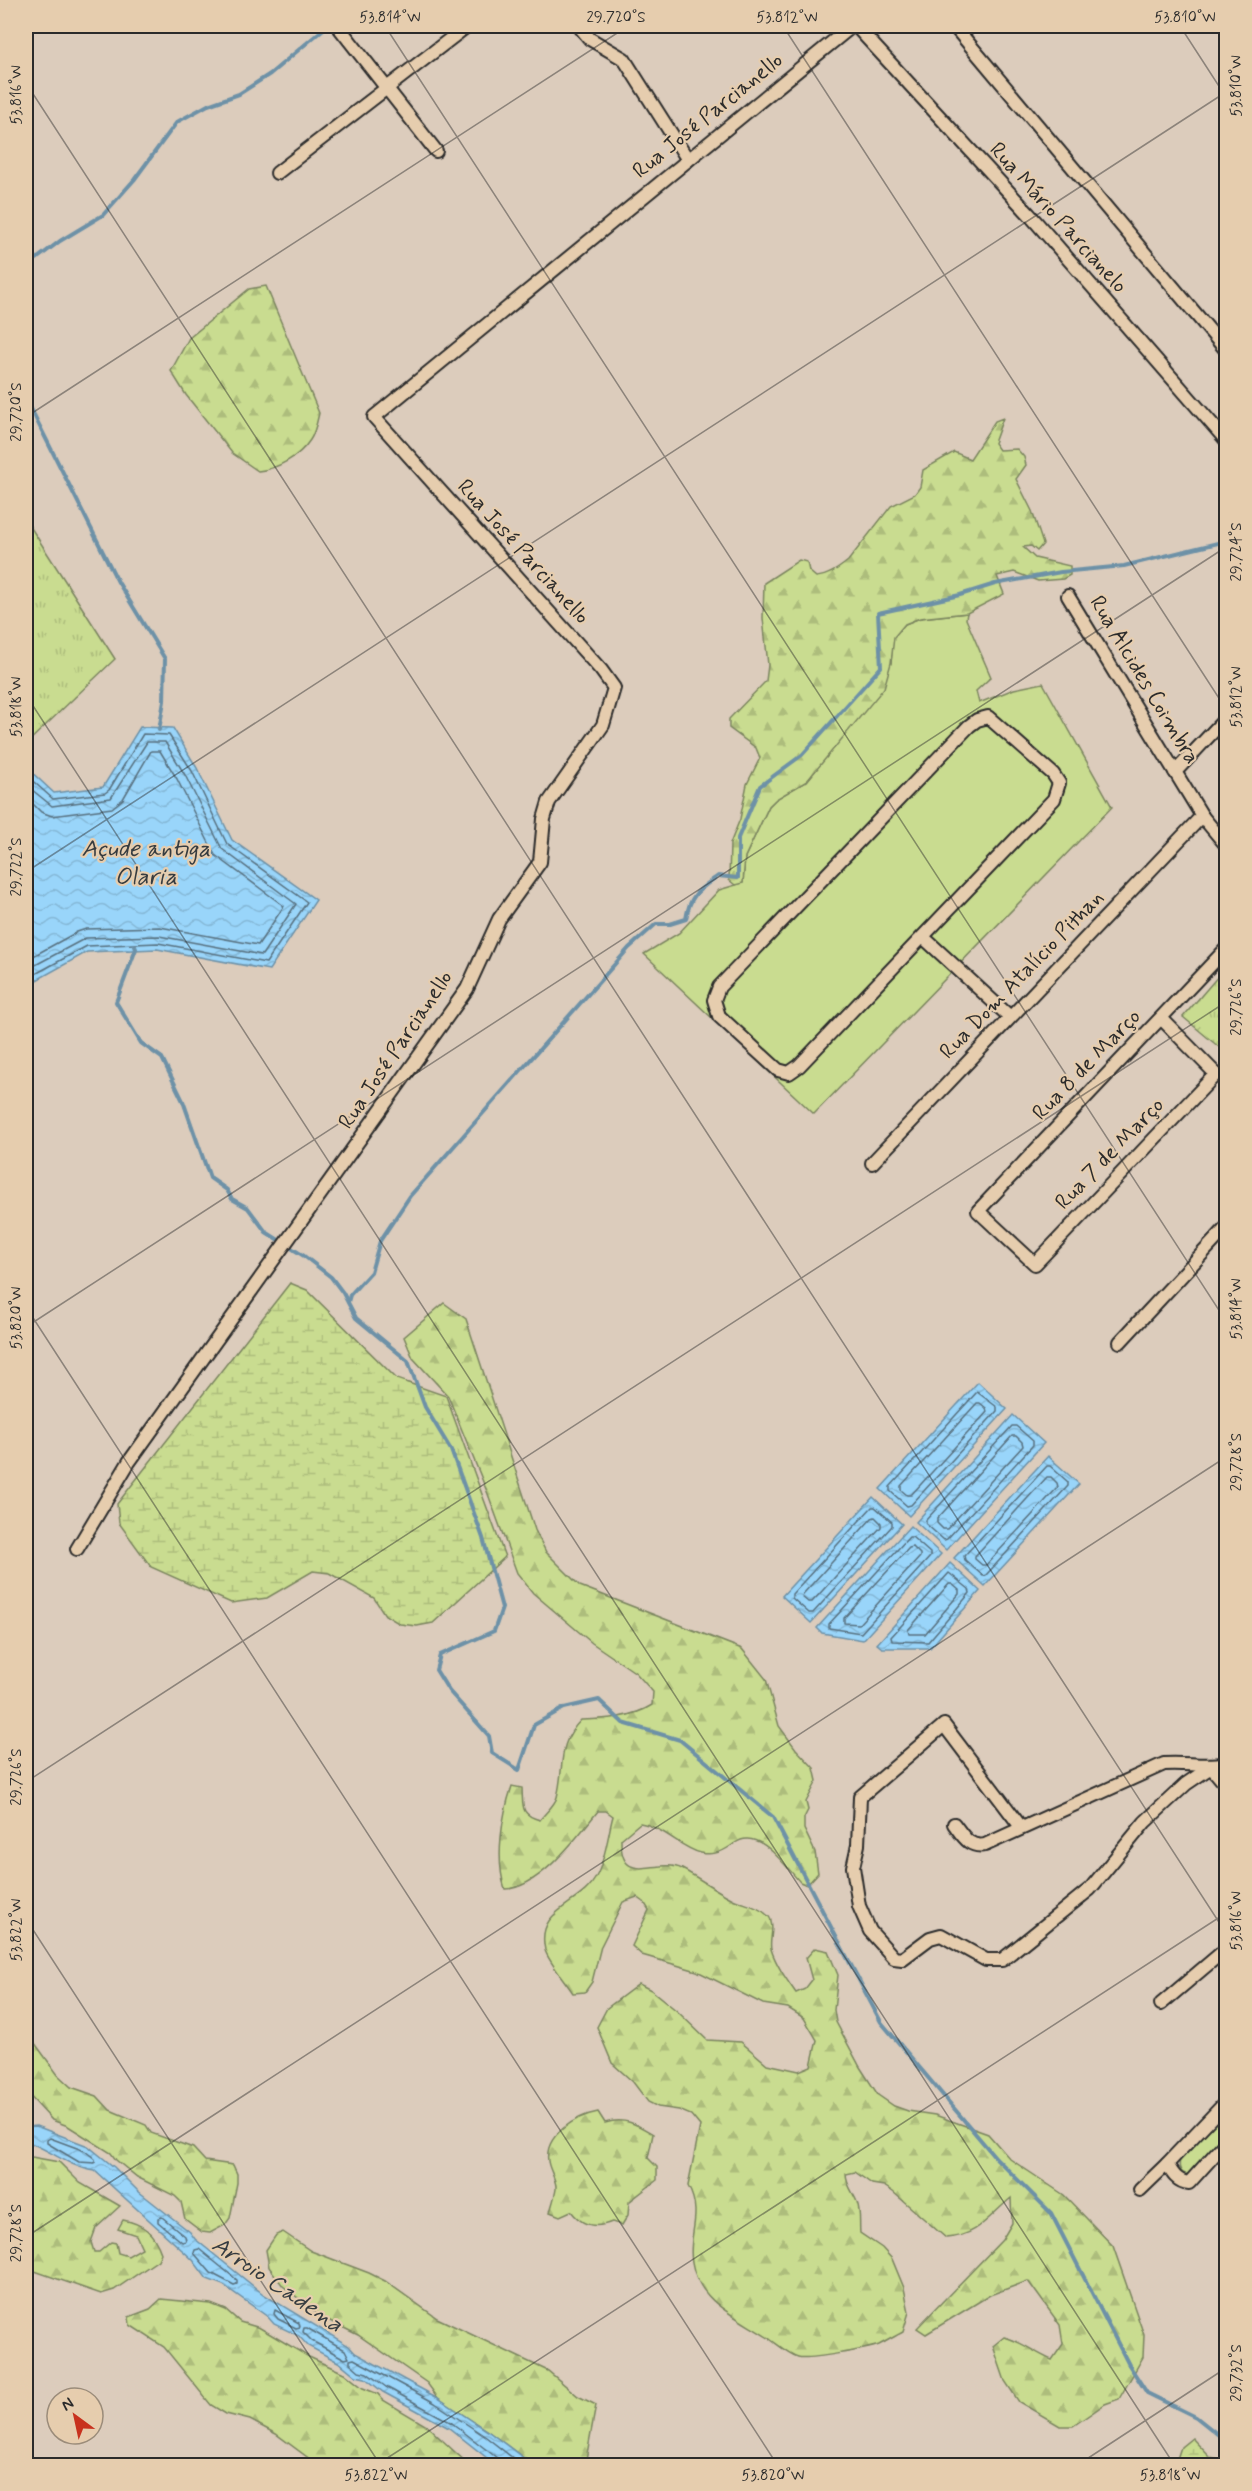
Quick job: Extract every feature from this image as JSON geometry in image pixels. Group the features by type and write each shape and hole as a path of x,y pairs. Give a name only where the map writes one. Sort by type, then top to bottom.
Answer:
{"street":[{"path":"338,26 436,151"},
{"path":"277,172 467,26"},
{"path":"579,26 590,39 624,59 688,160"},
{"name":"Rua José Parcianello","path":"77,1548 129,1462 467,989 499,919 540,862 544,819 549,802 603,725 614,688 601,670 374,417 854,26"},
{"name":"Rua Mário Parcianelo","path":"854,26 1029,214 1227,440"},
{"path":"954,26 1227,350"},
{"name":"Rua Alcides Coimbra","path":"1068,596 1202,816 1227,845"},
{"path":"988,717 1053,774 1059,783 1054,799 923,937 799,1066 789,1073 778,1070 719,1016 714,1000 719,987 969,726 977,720 988,717"},
{"path":"1175,772 1227,718"},
{"name":"Rua Dom Atalício Pithan","path":"872,1163 1202,816"},
{"path":"923,937 1010,1017"},
{"name":"Rua 8 de Março","path":"978,1211 1227,949"},
{"name":"Rua 7 de Março","path":"978,1211 1035,1264 1216,1074 1161,1018"},
{"path":"1120,1342 1227,1228"},
{"path":"1021,1827 945,1725 860,1797 858,1845 853,1867 859,1906 870,1931 894,1958 902,1959 930,1938 941,1935 986,1960 1002,1960 1090,1889 1145,1822 1186,1784 1211,1767 1227,1763"},
{"path":"954,1824 971,1844 977,1846 1164,1764 1192,1763 1211,1767 1227,1785"},
{"path":"1161,2004 1227,1949"},
{"path":"1140,2190 1227,2102"},
{"path":"1167,2164 1173,2175 1182,2182 1189,2183 1227,2142"}],"green space":[{"path":"266,286 319,413 312,437 300,452 280,465 258,471 232,453 186,395 171,371 189,338 249,289"},
{"path":"1003,418 994,443 999,450 1017,449 1024,457 1026,465 1016,479 1032,511 1043,544 1037,551 1031,546 1023,547 1035,558 1070,566 1070,575 1063,579 1038,581 1014,572 997,576 1004,594 967,613 920,618 905,624 894,637 891,663 884,688 807,781 776,799 769,806 745,857 743,883 735,885 729,880 730,844 740,819 747,784 760,758 756,748 729,728 729,719 766,681 768,665 763,618 764,583 799,560 807,562 809,571 816,577 829,574 840,567 848,561 891,506 915,494 920,487 923,470 954,452 970,459 995,421"},
{"path":"26,520 115,659 26,744"},
{"path":"967,613 966,619 991,677 976,691 979,703 1014,689 1043,683 1112,807 814,1114 644,954 679,933 719,890 743,883 745,857 769,806 776,799 807,781 850,727 891,663 893,637 905,624 920,618"},
{"path":"1226,967 1226,1053 1183,1017"},
{"path":"290,1283 307,1290 397,1379 446,1396 505,1557 433,1623 417,1626 400,1624 385,1615 374,1598 329,1573 313,1571 267,1598 231,1603 151,1567 119,1523 117,1504"},
{"path":"444,1303 466,1319 535,1530 546,1552 580,1586 742,1649 766,1679 779,1726 814,1768 817,1781 806,1802 808,1810 804,1818 804,1829 815,1852 818,1873 807,1885 800,1882 771,1850 753,1840 744,1839 719,1852 706,1854 694,1851 657,1829 640,1823 621,1839 622,1854 627,1863 642,1868 672,1866 682,1869 733,1899 763,1911 771,1921 773,1955 796,1993 805,1989 812,1980 806,1958 815,1948 828,1951 838,1975 834,2010 836,2022 878,2095 894,2106 908,2111 935,2115 988,2134 1010,2159 1064,2195 1113,2246 1144,2335 1143,2357 1119,2399 1105,2404 1073,2426 1060,2426 1019,2402 1005,2381 993,2346 1004,2337 1052,2360 1063,2344 1060,2325 1028,2281 990,2295 926,2334 917,2328 1002,2240 1012,2223 1011,2198 975,2229 966,2234 946,2238 884,2186 872,2184 855,2172 846,2174 848,2185 858,2206 860,2233 882,2248 892,2259 904,2288 909,2312 903,2332 879,2345 825,2356 798,2357 720,2307 702,2288 692,2262 695,2206 688,2186 700,2126 691,2115 679,2110 658,2107 648,2102 633,2082 612,2063 597,2027 607,2008 639,1984 651,1990 677,2011 707,2040 741,2042 767,2064 799,2071 811,2066 817,2040 804,2018 788,2008 763,2004 697,1971 642,1955 632,1946 649,1910 637,1897 623,1902 601,1946 592,1982 585,1992 573,1993 547,1955 544,1936 553,1916 590,1886 597,1875 605,1853 613,1816 606,1811 598,1811 569,1847 544,1871 518,1887 505,1889 500,1851 505,1810 512,1786 522,1788 524,1809 529,1815 540,1820 556,1800 565,1747 573,1729 581,1720 636,1713 652,1705 653,1692 636,1673 592,1643 533,1593 517,1573 448,1396 413,1358 404,1337"},
{"path":"26,2031 58,2075 71,2087 97,2096 110,2110 146,2125 151,2133 193,2148 205,2161 233,2165 237,2174 237,2183 230,2218 225,2225 210,2233 202,2232 185,2219 181,2202 175,2196 137,2177 111,2153 68,2126 52,2120 26,2092"},
{"path":"1226,2107 1226,2138 1190,2175 1183,2173 1179,2166 1181,2156"},
{"path":"598,2112 605,2123 624,2121 653,2134 648,2158 657,2167 657,2180 629,2202 628,2215 622,2225 612,2222 594,2226 584,2223 571,2211 560,2216 550,2212 556,2189 548,2161 551,2143 556,2135 571,2122"},
{"path":"26,2156 59,2162 80,2183 120,2206 96,2228 91,2242 94,2252 99,2252 111,2242 116,2243 118,2253 128,2256 142,2248 136,2235 118,2229 123,2220 147,2230 161,2253 158,2260 114,2290 101,2294 29,2269 26,2270"},
{"path":"283,2232 311,2251 385,2281 437,2318 548,2371 578,2396 596,2405 585,2465 533,2465 438,2398 427,2383 358,2335 322,2317 283,2286 269,2267 266,2250 276,2235"},
{"path":"161,2299 211,2304 226,2310 240,2322 260,2328 309,2357 344,2373 363,2388 378,2394 383,2400 427,2426 469,2465 318,2465 276,2434 250,2420 226,2414 211,2405 164,2347 130,2325 129,2317 150,2309"},
{"path":"1192,2438 1210,2457 1226,2460 1226,2465 1175,2465 1181,2447"}],"water":[{"name":"Açude antiga Olaria","path":"140,727 173,728 197,768 232,840 316,900 269,970 157,949 87,952 26,986 26,767 54,793 103,787"},
{"path":"978,1382 1007,1409 909,1516 880,1489"},
{"path":"1013,1415 1044,1443 946,1550 916,1522"},
{"path":"1048,1456 1079,1484 985,1586 954,1558"},
{"path":"873,1497 902,1524 811,1623 782,1596"},
{"path":"910,1526 941,1554 863,1640 822,1633 817,1628"},
{"path":"950,1563 980,1591 930,1648 882,1648 877,1644"},
{"name":"Arroio Cadena","path":"36,2126 88,2146 138,2191 263,2294 349,2346 355,2353 438,2398 533,2465 496,2465 449,2428 383,2392 365,2378 356,2376 340,2363 308,2346 299,2336 274,2324 268,2317 223,2285 207,2279 193,2260 95,2171 77,2166 26,2141 26,2127"}],"waterway":[{"path":"26,267 60,241 103,215 134,180 177,122 208,105 239,94 270,74 327,26"},
{"path":"26,399 118,582 165,659 164,701 159,730"},
{"path":"348,1302 350,1295 371,1272 380,1241 410,1196 629,948 656,924 670,924 686,919 696,893 718,876 738,878 738,838 760,786 802,755 881,667 878,613 960,595 995,584 1061,572 1124,566 1226,541"},
{"path":"135,946 136,949 116,1002 141,1043 162,1058 183,1101 210,1178 227,1190 232,1199 248,1208 266,1232 304,1256 331,1277 343,1293 356,1318 408,1361 425,1407 451,1450 483,1538 502,1608 494,1631 440,1655 436,1670 449,1691 489,1736 492,1753 519,1770 534,1725 564,1708 599,1700 623,1723 680,1740 773,1817 881,2022 996,2158 1051,2213 1129,2365 1147,2393 1196,2417 1226,2441"}]}
